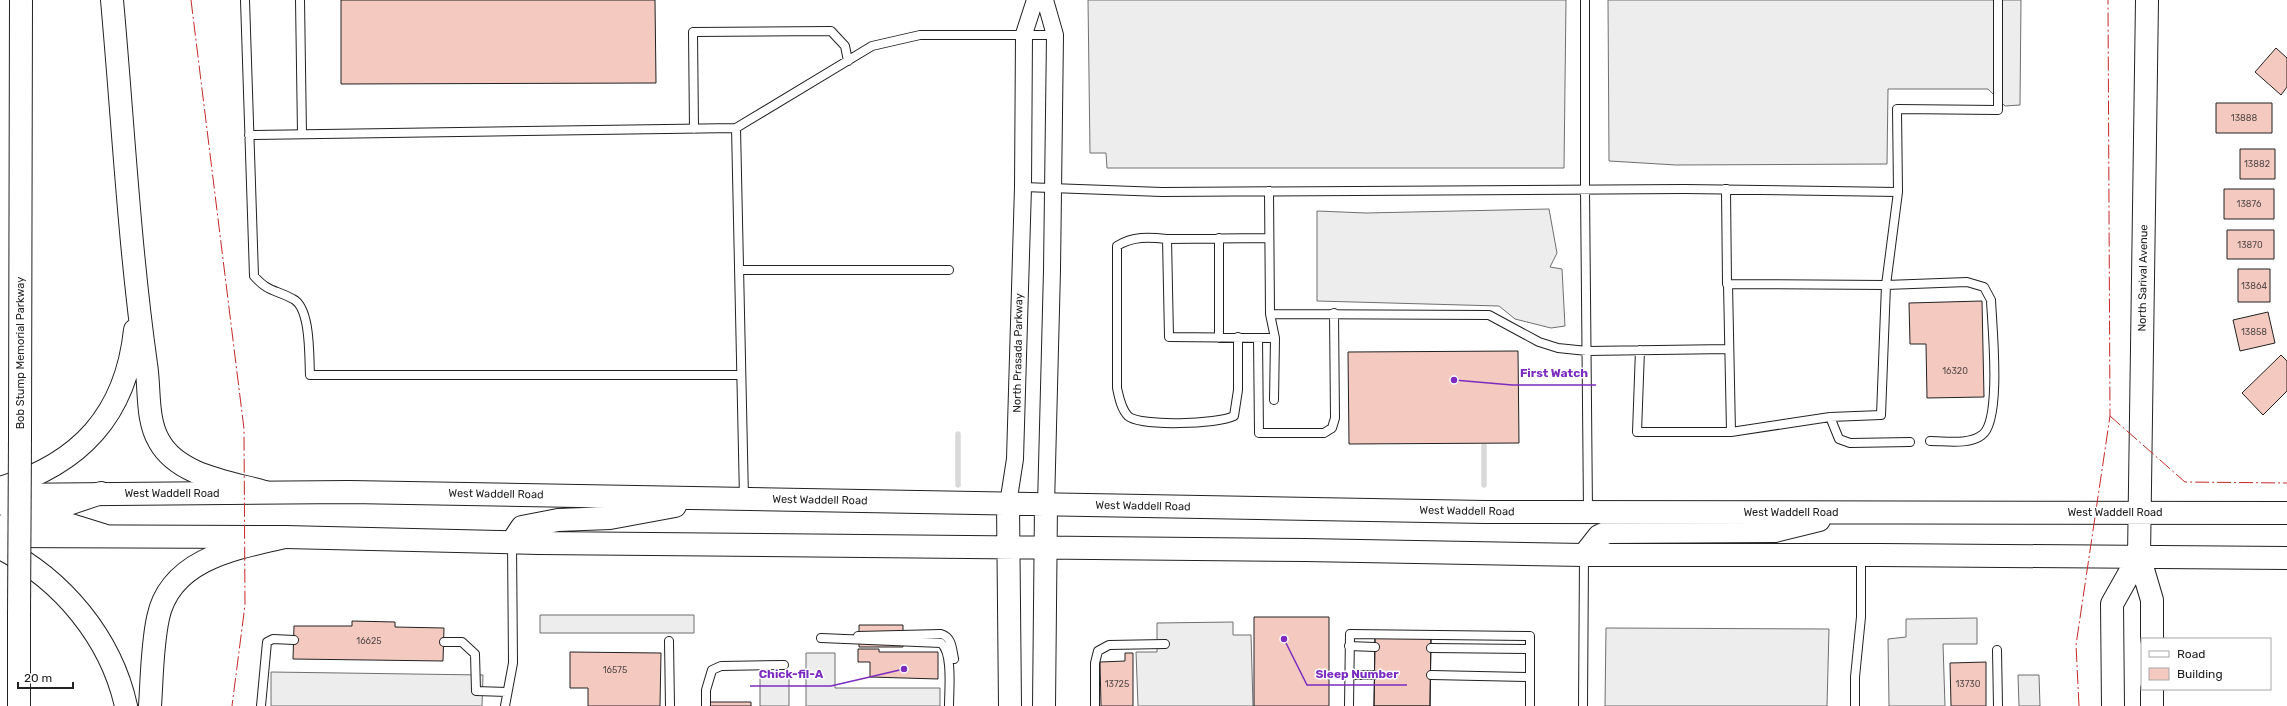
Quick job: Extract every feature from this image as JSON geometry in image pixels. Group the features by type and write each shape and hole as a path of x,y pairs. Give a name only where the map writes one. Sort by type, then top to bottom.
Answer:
{"main road":[{"name":"Bob Stump Memorial Parkway","path":"20,706 21,0"},
{"path":"112,0 138,306 151,417 158,441 168,454 188,468 265,492"},
{"name":"North Sarival Avenue","path":"2147,0 2139,556 2152,600 2152,638"},
{"path":"0,488 35,476 56,465 94,432 118,396 127,372 133,350 138,306"},
{"name":"West Waddell Road","path":"0,495 265,492 722,497 1046,505 1588,512 2139,512 2287,514"},
{"path":"0,527 101,493"},
{"path":"512,542 522,527 539,522 610,518 722,497"},
{"path":"0,503 103,535"},
{"name":"North Prasada Parkway","path":"1008,504 1010,706"},
{"path":"1044,706 1046,505"},
{"path":"1584,555 1599,536 1608,532 1775,531 1849,512"},
{"path":"0,536 103,535 285,537 512,542 1584,555 2139,556 2287,558"},
{"path":"150,706 158,619 169,590 188,570 222,552 285,537"},
{"path":"0,548 15,556 41,574 68,599 85,618 112,661 126,706"},
{"name":"North Sarival Avenue","path":"2113,706 2112,604 2139,556"},
{"path":"2152,690 2152,706"}],"street":[{"name":"North Prasada Parkway","path":"1008,504 1015,459 1023,187 1024,34 1034,0"},
{"path":"1045,0 1055,35 1046,505"}],"lane":[{"path":"245,0 254,276 264,287 295,300 305,314 310,375 742,375"},
{"path":"300,0 302,134"},
{"path":"1586,0 1585,189 1588,512"},
{"path":"1640,350 1637,432 1731,432 1830,417 1881,415 1886,285 1898,192 1897,110 1998,110 1998,0"},
{"path":"694,129 693,32 831,31 845,46 848,61"},
{"path":"249,135 736,128 872,46 920,35 1055,35"},
{"path":"736,128 744,498"},
{"path":"1023,187 1162,192 1726,189 1898,192"},
{"path":"1726,189 1731,432"},
{"path":"1269,191 1268,238 1270,314 1275,338 1274,400"},
{"path":"1238,337 1238,390 1234,416 1228,420 1176,422 1137,421 1127,415 1120,402 1117,388 1117,246 1126,241 1148,237 1167,239 1268,238"},
{"path":"1219,238 1219,338"},
{"path":"1167,239 1169,337 1275,338"},
{"path":"739,270 949,270"},
{"path":"1728,284 1886,285 1967,282 1984,287 1991,300 1994,395 1991,422 1983,435 1971,440 1930,441"},
{"path":"1258,338 1259,433 1324,433 1332,428 1336,418 1334,313"},
{"path":"1270,314 1334,313 1489,315 1538,342 1558,348 1587,351 1729,349"},
{"path":"1830,417 1840,439 1850,443 1910,442"},
{"path":"505,706 513,663 512,542"},
{"path":"1583,706 1584,555"},
{"path":"1855,706 1855,677 1860,617 1860,555"},
{"path":"845,638 879,634 928,633 946,636 951,642 954,659 954,706"},
{"path":"1349,706 1350,634 1530,636 1530,706"},
{"path":"821,638 941,643 947,651 949,661 949,706"},
{"path":"261,706 267,642 273,639 294,640"},
{"path":"669,641 670,706"},
{"path":"444,642 462,642 474,654 476,691 507,692"},
{"path":"1095,706 1095,663 1098,651 1109,645 1165,644"},
{"path":"1349,646 1374,647"},
{"path":"1431,648 1530,649"},
{"path":"1997,650 1998,706"},
{"path":"706,706 706,690 712,670 721,666 784,665"},
{"path":"1349,675 1374,675"},
{"path":"1431,675 1530,677"}],"shaded area":[{"path":"1088,0 1566,0 1564,168 1107,168 1106,153 1090,153"},
{"path":"1608,0 2021,0 2020,105 2005,106 1988,89 1888,89 1887,164 1676,165 1609,161"},
{"path":"1549,209 1557,253 1550,267 1562,269 1565,326 1551,328 1515,319 1499,306 1317,301 1317,211 1366,213"},
{"path":"540,615 694,615 694,633 540,633"},
{"path":"1977,618 1977,644 1943,644 1945,706 1889,706 1888,639 1906,637 1906,619"},
{"path":"1233,622 1233,635 1251,635 1253,706 1138,706 1136,652 1157,652 1157,623"},
{"path":"1606,628 1829,629 1827,706 1605,706"},
{"path":"806,653 835,653 835,688 940,688 940,706 806,706"},
{"path":"271,672 483,675 482,706 271,706"},
{"path":"760,673 789,673 789,706 760,706"},
{"path":"2018,675 2039,675 2040,706 2019,706"}],"building":[{"path":"341,0 655,0 656,83 341,84"},
{"path":"2276,48 2287,58 2287,87 2281,95 2255,72"},
{"path":"2216,103 2272,103 2272,133 2216,133"},
{"path":"2240,149 2275,149 2275,179 2240,179"},
{"path":"2224,189 2274,189 2274,219 2224,219"},
{"path":"2227,230 2274,230 2274,259 2227,259"},
{"path":"2238,269 2270,269 2270,302 2238,302"},
{"path":"1982,301 1984,397 1927,398 1926,344 1910,344 1909,303"},
{"path":"2268,312 2275,343 2240,351 2233,320"},
{"path":"1518,351 1519,443 1349,444 1348,352"},
{"path":"2281,355 2287,361 2287,391 2263,415 2242,393"},
{"path":"1254,617 1329,617 1329,706 1254,706"},
{"path":"352,621 395,622 395,627 444,628 443,661 293,659 294,626 352,626"},
{"path":"859,625 903,625 903,647 859,647"},
{"path":"1375,636 1431,637 1430,706 1374,706"},
{"path":"1375,636 1431,637 1430,706 1374,706"},
{"path":"858,649 879,649 879,652 938,652 938,679 870,677 870,662 858,662"},
{"path":"570,652 661,653 660,706 588,706 588,688 570,688"},
{"path":"1125,653 1133,653 1133,706 1101,706 1100,662 1125,661"},
{"path":"1986,662 1986,706 1951,706 1950,663"},
{"path":"710,702 751,702 751,706 710,706"}],"waterway":[{"path":"958,434 958,485"},
{"path":"1484,446 1484,485"}],"power":[{"path":"191,0 244,429 245,605 232,706"},
{"path":"2079,706 2076,645 2110,416 2108,0"},
{"path":"2110,416 2185,482 2287,483"}],"place":[{"name":"First Watch","path":"1454,380"},
{"name":"Sleep Number","path":"1284,639"},
{"name":"Chick-fil-A","path":"904,669"}]}
